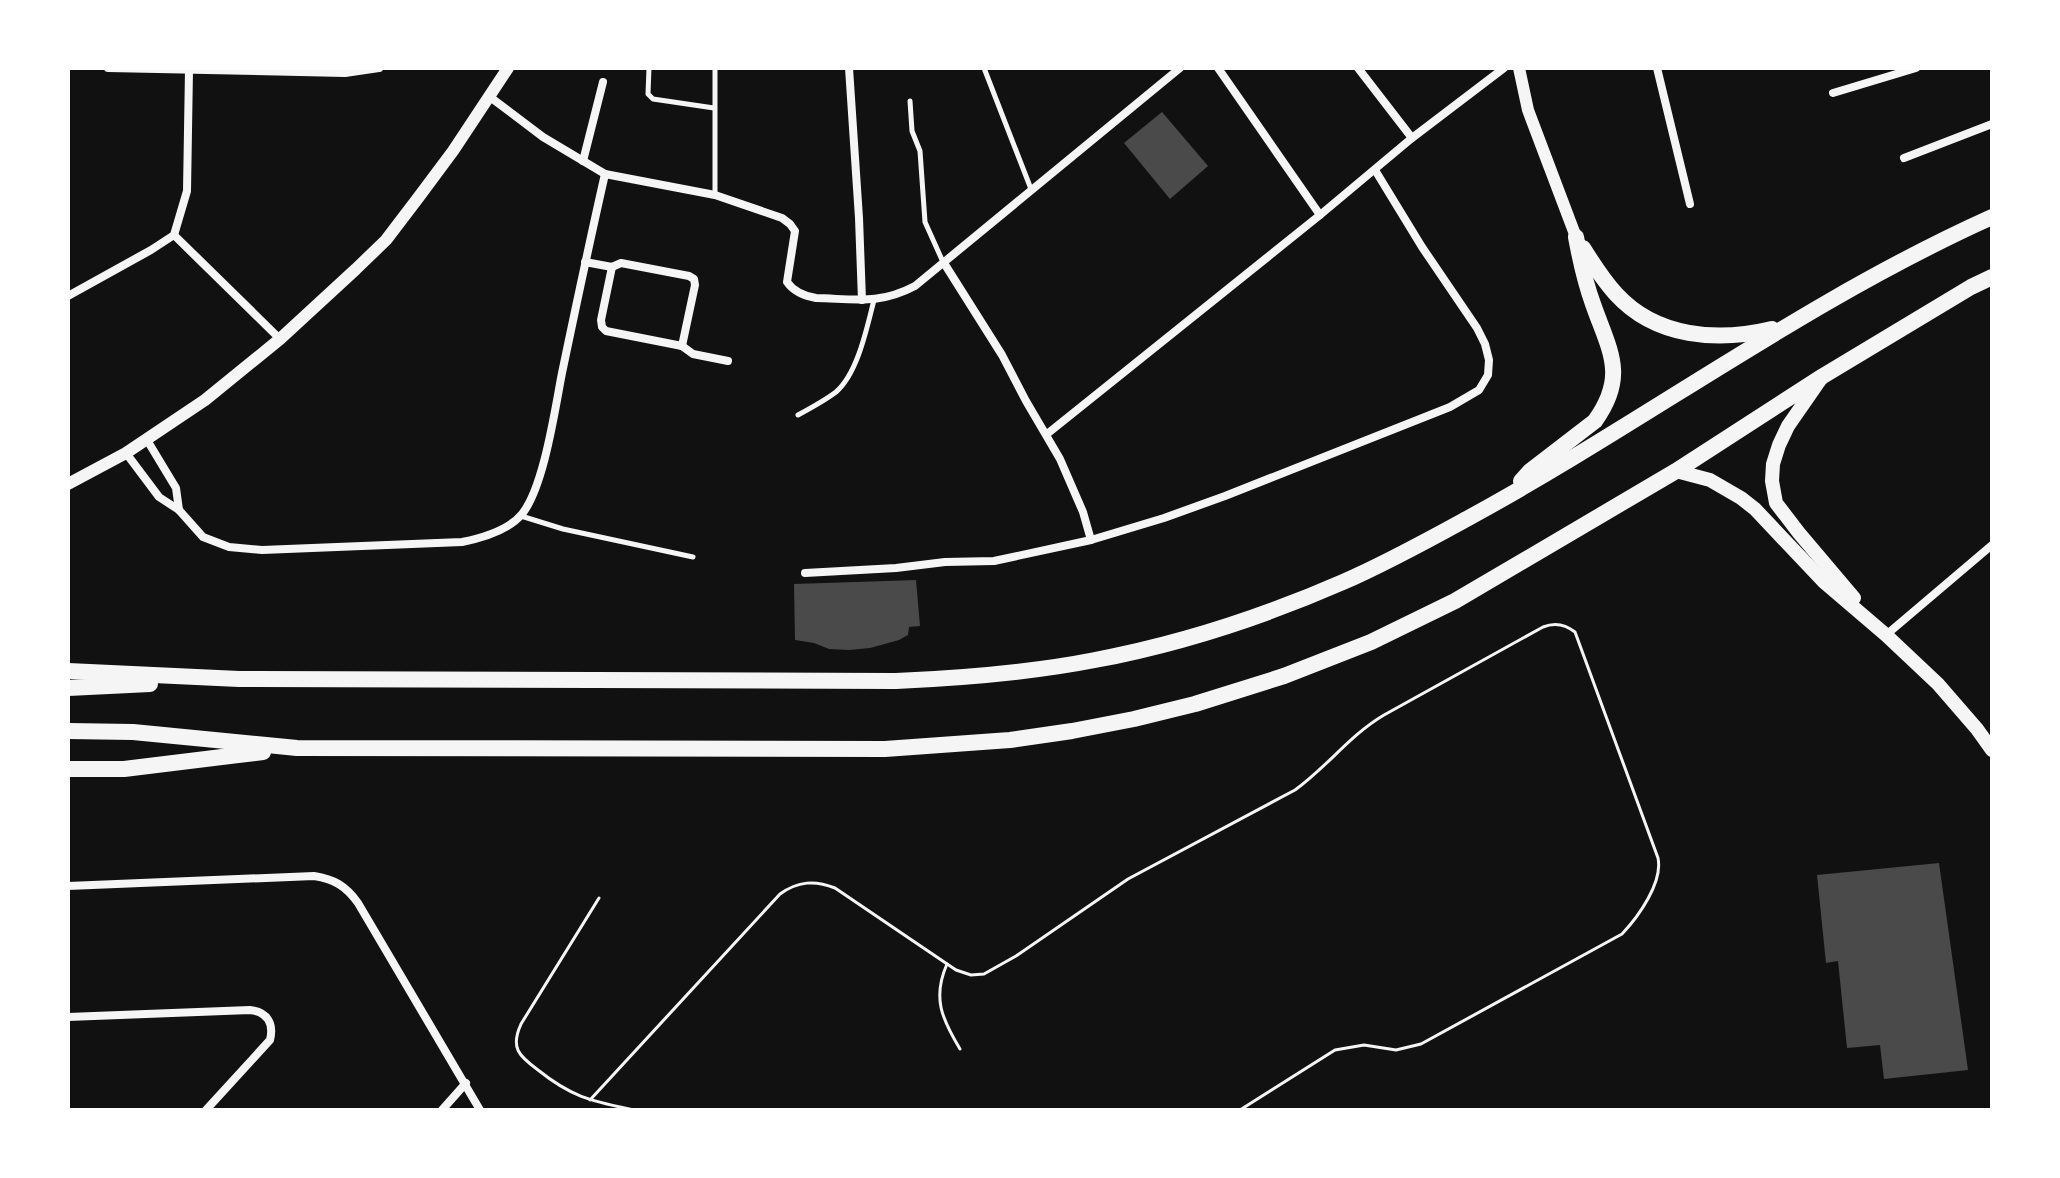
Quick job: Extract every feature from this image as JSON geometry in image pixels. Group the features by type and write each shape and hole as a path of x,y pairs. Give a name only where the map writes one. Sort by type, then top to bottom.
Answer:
{"main road":[{"path":"68,671 239,679 896,681 1028,671 1093,661 1158,646 1284,607 1405,553 1511,495 1850,290 1992,217"},
{"path":"1576,237 1596,270 1617,296 1634,309 1672,328 1692,334 1731,337 1790,326"},
{"path":"1511,495 1530,471 1595,421 1603,410 1612,385 1611,350 1589,291 1576,237"},
{"path":"68,731 133,732 297,748 885,749 1010,740 1134,719 1284,676 1371,642 1483,586 1676,471 1823,376 1992,277"},
{"path":"1823,376 1788,426 1779,445 1772,481 1776,503 1886,635"},
{"path":"1676,471 1710,480 1755,509 1824,582 1886,635 1952,699 1992,750"},
{"path":"68,688 239,679"},
{"path":"68,769 124,769 297,748"}],"street":[{"path":"108,68 345,73 379,68"},
{"path":"68,484 126,453 205,400 280,339 386,240 453,151 508,68"},
{"path":"849,68 862,300"},
{"path":"490,97 543,137 605,174 715,195 782,218 795,231 787,282 792,289 816,298 874,300 897,295 915,286 1180,68"},
{"path":"1218,68 1320,215"},
{"path":"1358,68 1412,138"},
{"path":"1047,434 1412,138 1504,68"},
{"path":"1519,68 1528,110 1576,237"},
{"path":"1657,68 1690,204"},
{"path":"1833,93 1916,68"},
{"path":"68,296 174,235 187,191 189,70"},
{"path":"583,161 603,82"},
{"path":"1904,158 1992,124"},
{"path":"805,573 994,561 1091,540 1225,496 1450,407 1479,390 1488,375 1489,360 1485,344 1375,170"},
{"path":"126,453 159,497 179,510 203,537 229,547 262,550 462,542 483,538 503,529 521,516 534,495 605,174"},
{"path":"174,235 280,339"},
{"path":"585,262 612,267 621,263 694,279 682,346"},
{"path":"944,263 1047,434 1072,485 1091,540"},
{"path":"612,267 602,327 606,331 682,346 693,354 728,361"},
{"path":"147,440 176,488 179,510"},
{"path":"1886,635 1992,545"},
{"path":"68,886 314,876 340,883 358,903 480,1110"},
{"path":"68,1017 259,1011 271,1023 270,1040 206,1110"},
{"path":"442,1110 466,1083"}],"lane":[{"path":"649,68 648,94 653,99 714,108"},
{"path":"715,68 715,195"},
{"path":"984,68 1031,189"},
{"path":"910,101 912,131 920,151 925,222 944,263"},
{"path":"798,415 838,390 849,374 865,336 874,300"},
{"path":"521,516 563,529 693,557"}],"path":[{"path":"590,1100 780,894 796,885 816,882 835,888 947,964 963,973 984,974 1016,956 1128,879 1295,790 1314,777 1360,731 1384,715 1543,627 1563,625 1575,632 1660,865 1657,879 1636,917 1622,934 1421,1044 1396,1050 1364,1045 1335,1050 1240,1110"},
{"path":"599,898 521,1024 516,1039 519,1053 559,1087 590,1100 634,1110"},
{"path":"947,964 940,982 939,1000 942,1016 960,1049"}],"building":[{"path":"1162,112 1208,166 1170,199 1124,143"},
{"path":"916,580 920,626 909,627 908,635 899,640 849,650 829,649 795,640 794,584"},
{"path":"1939,863 1968,1070 1884,1079 1880,1045 1847,1048 1838,961 1826,963 1817,875"}]}
